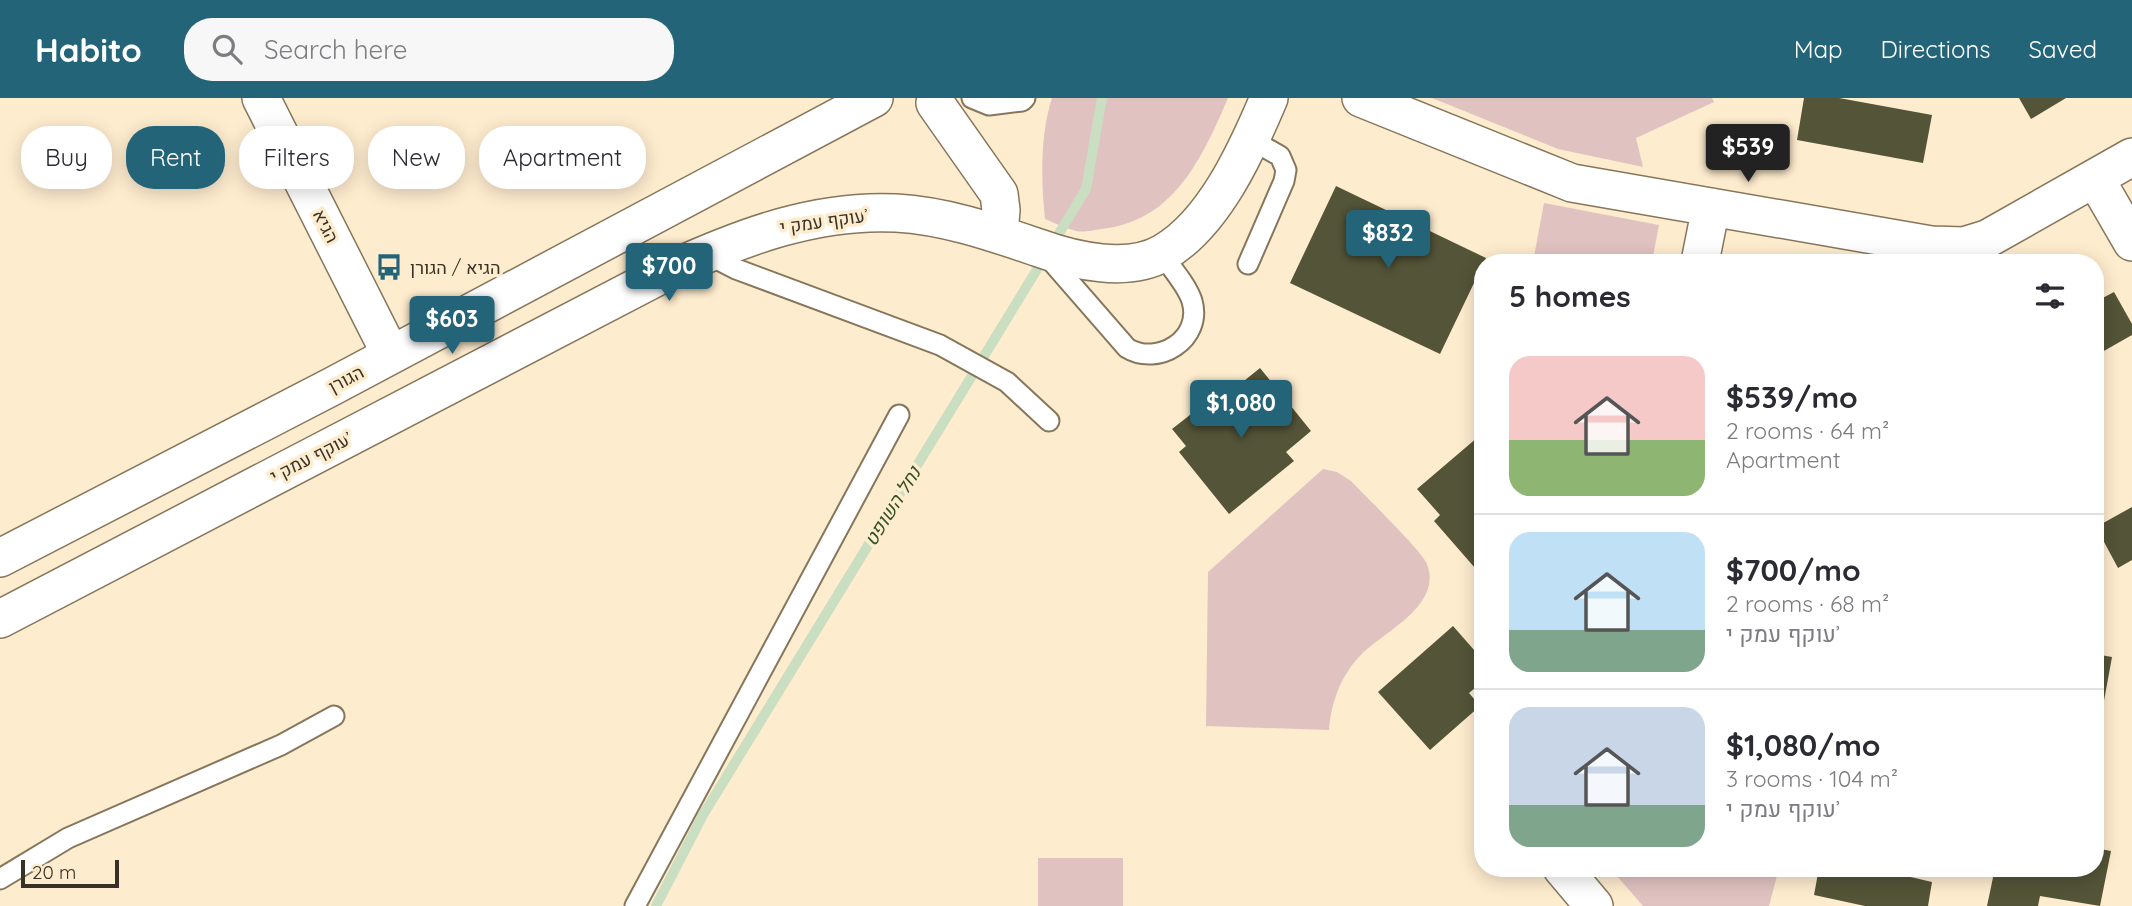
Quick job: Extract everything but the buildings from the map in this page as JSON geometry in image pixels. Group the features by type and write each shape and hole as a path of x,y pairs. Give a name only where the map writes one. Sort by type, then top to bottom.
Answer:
{"street":[{"name":"הגיא","path":"261,98 391,355"},
{"name":"הגורן","path":"0,558 391,355 874,98"},
{"name":"עוקף עמק י’","path":"0,619 707,253 782,225 841,215 895,213 953,220 1041,249 1095,262 1128,262 1162,254 1211,211 1269,98"},
{"path":"1361,98 1555,178 1931,245 1964,246 1987,239 2132,157"},
{"path":"929,100 999,194 999,233"},
{"path":"2095,178 2132,240"},
{"path":"1702,254 1711,207"},
{"path":"1569,877 1592,905"}],"lane":[{"path":"972,98 989,105 1022,101 1025,98"},
{"path":"1248,264 1284,181 1286,170 1280,156 1250,139"},
{"path":"1041,249 1127,348 1139,356 1172,349 1186,336 1194,319 1192,300 1162,254"},
{"path":"707,253 736,269 940,345 1007,382 1049,421"},
{"path":"635,906 900,415"},
{"path":"0,879 68,838 281,745 334,716"}],"shaded area":[{"path":"1052,98 1228,98 1209,141 1170,197 1132,222 1083,232 1045,219 1042,158 1045,127"},
{"path":"1432,98 1712,98 1714,102 1636,138 1643,167 1558,149"},
{"path":"1544,203 1659,225 1654,254 1534,254"},
{"path":"1323,469 1337,472 1351,481 1423,557 1430,579 1426,593 1408,617 1369,647 1352,665 1338,691 1329,730 1206,726 1208,572"},
{"path":"1038,858 1123,858 1123,906 1038,906"},
{"path":"1618,877 1777,877 1769,906 1643,906"}],"waterway":[{"name":"נחל השופט","path":"1052,245 1086,189 1102,98"},
{"name":"נחל השופט","path":"656,906 703,815 1044,258"}],"place":[{"name":"הגיא / הגורן","path":"389,267"}]}
